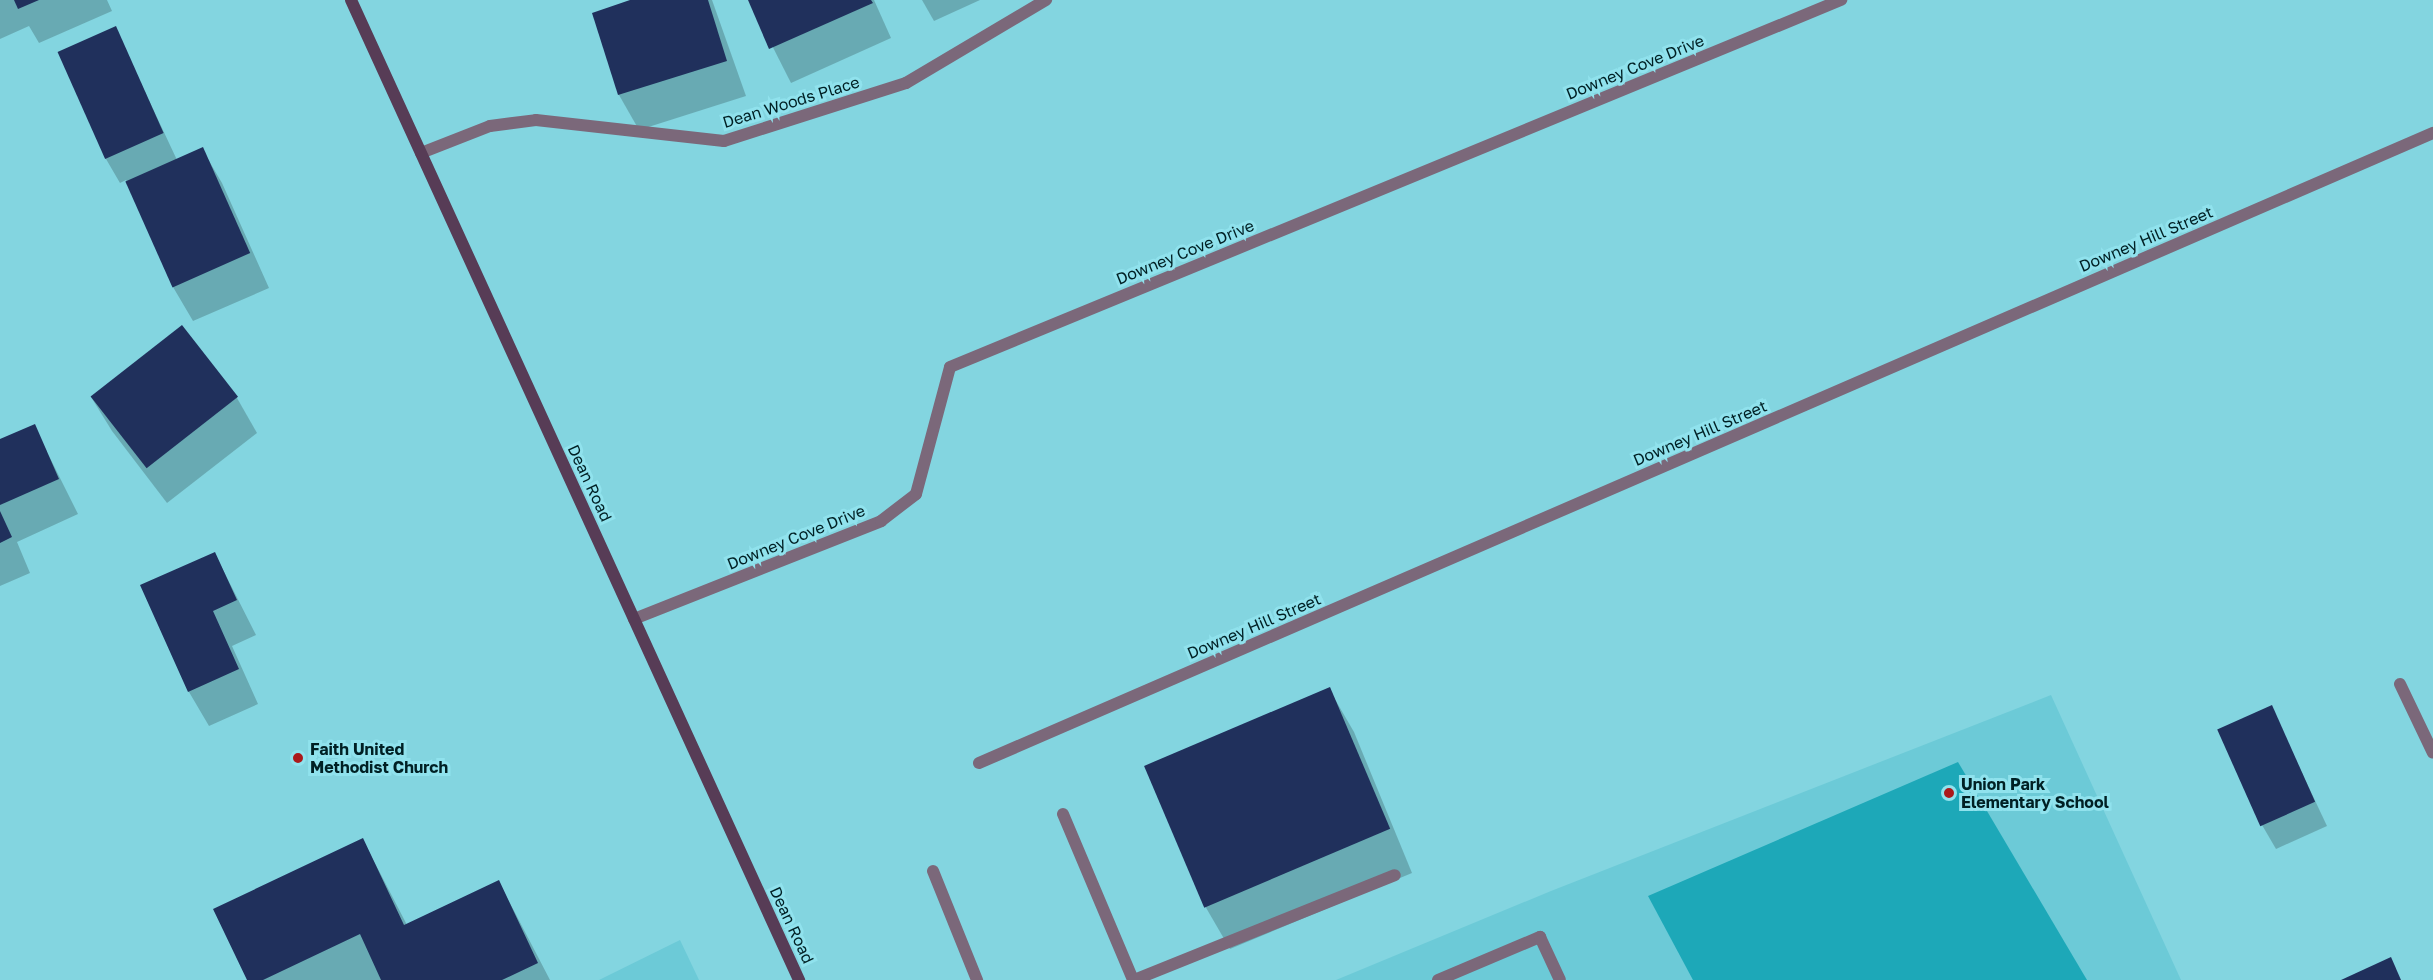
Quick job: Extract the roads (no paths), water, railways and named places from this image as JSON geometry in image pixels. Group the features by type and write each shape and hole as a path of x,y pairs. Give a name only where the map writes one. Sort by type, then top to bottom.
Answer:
{"main road":[{"name":"Dean Road","path":"351,0 799,980"}],"street":[{"name":"Dean Woods Place","path":"421,153 490,126 536,120 724,141 906,83 1046,0"},
{"name":"Downey Cove Drive","path":"634,619 881,521 916,494 950,367 1841,0"},
{"name":"Downey Hill Street","path":"980,763 2433,133"},
{"path":"2400,684 2433,753"},
{"path":"1063,814 1134,980 1395,875"},
{"path":"933,870 977,980"},
{"path":"1438,980 1540,937 1560,980"}],"place":[{"name":"Faith United Methodist Church","path":"298,758"},
{"name":"Union Park Elementary School","path":"1949,793"}]}
